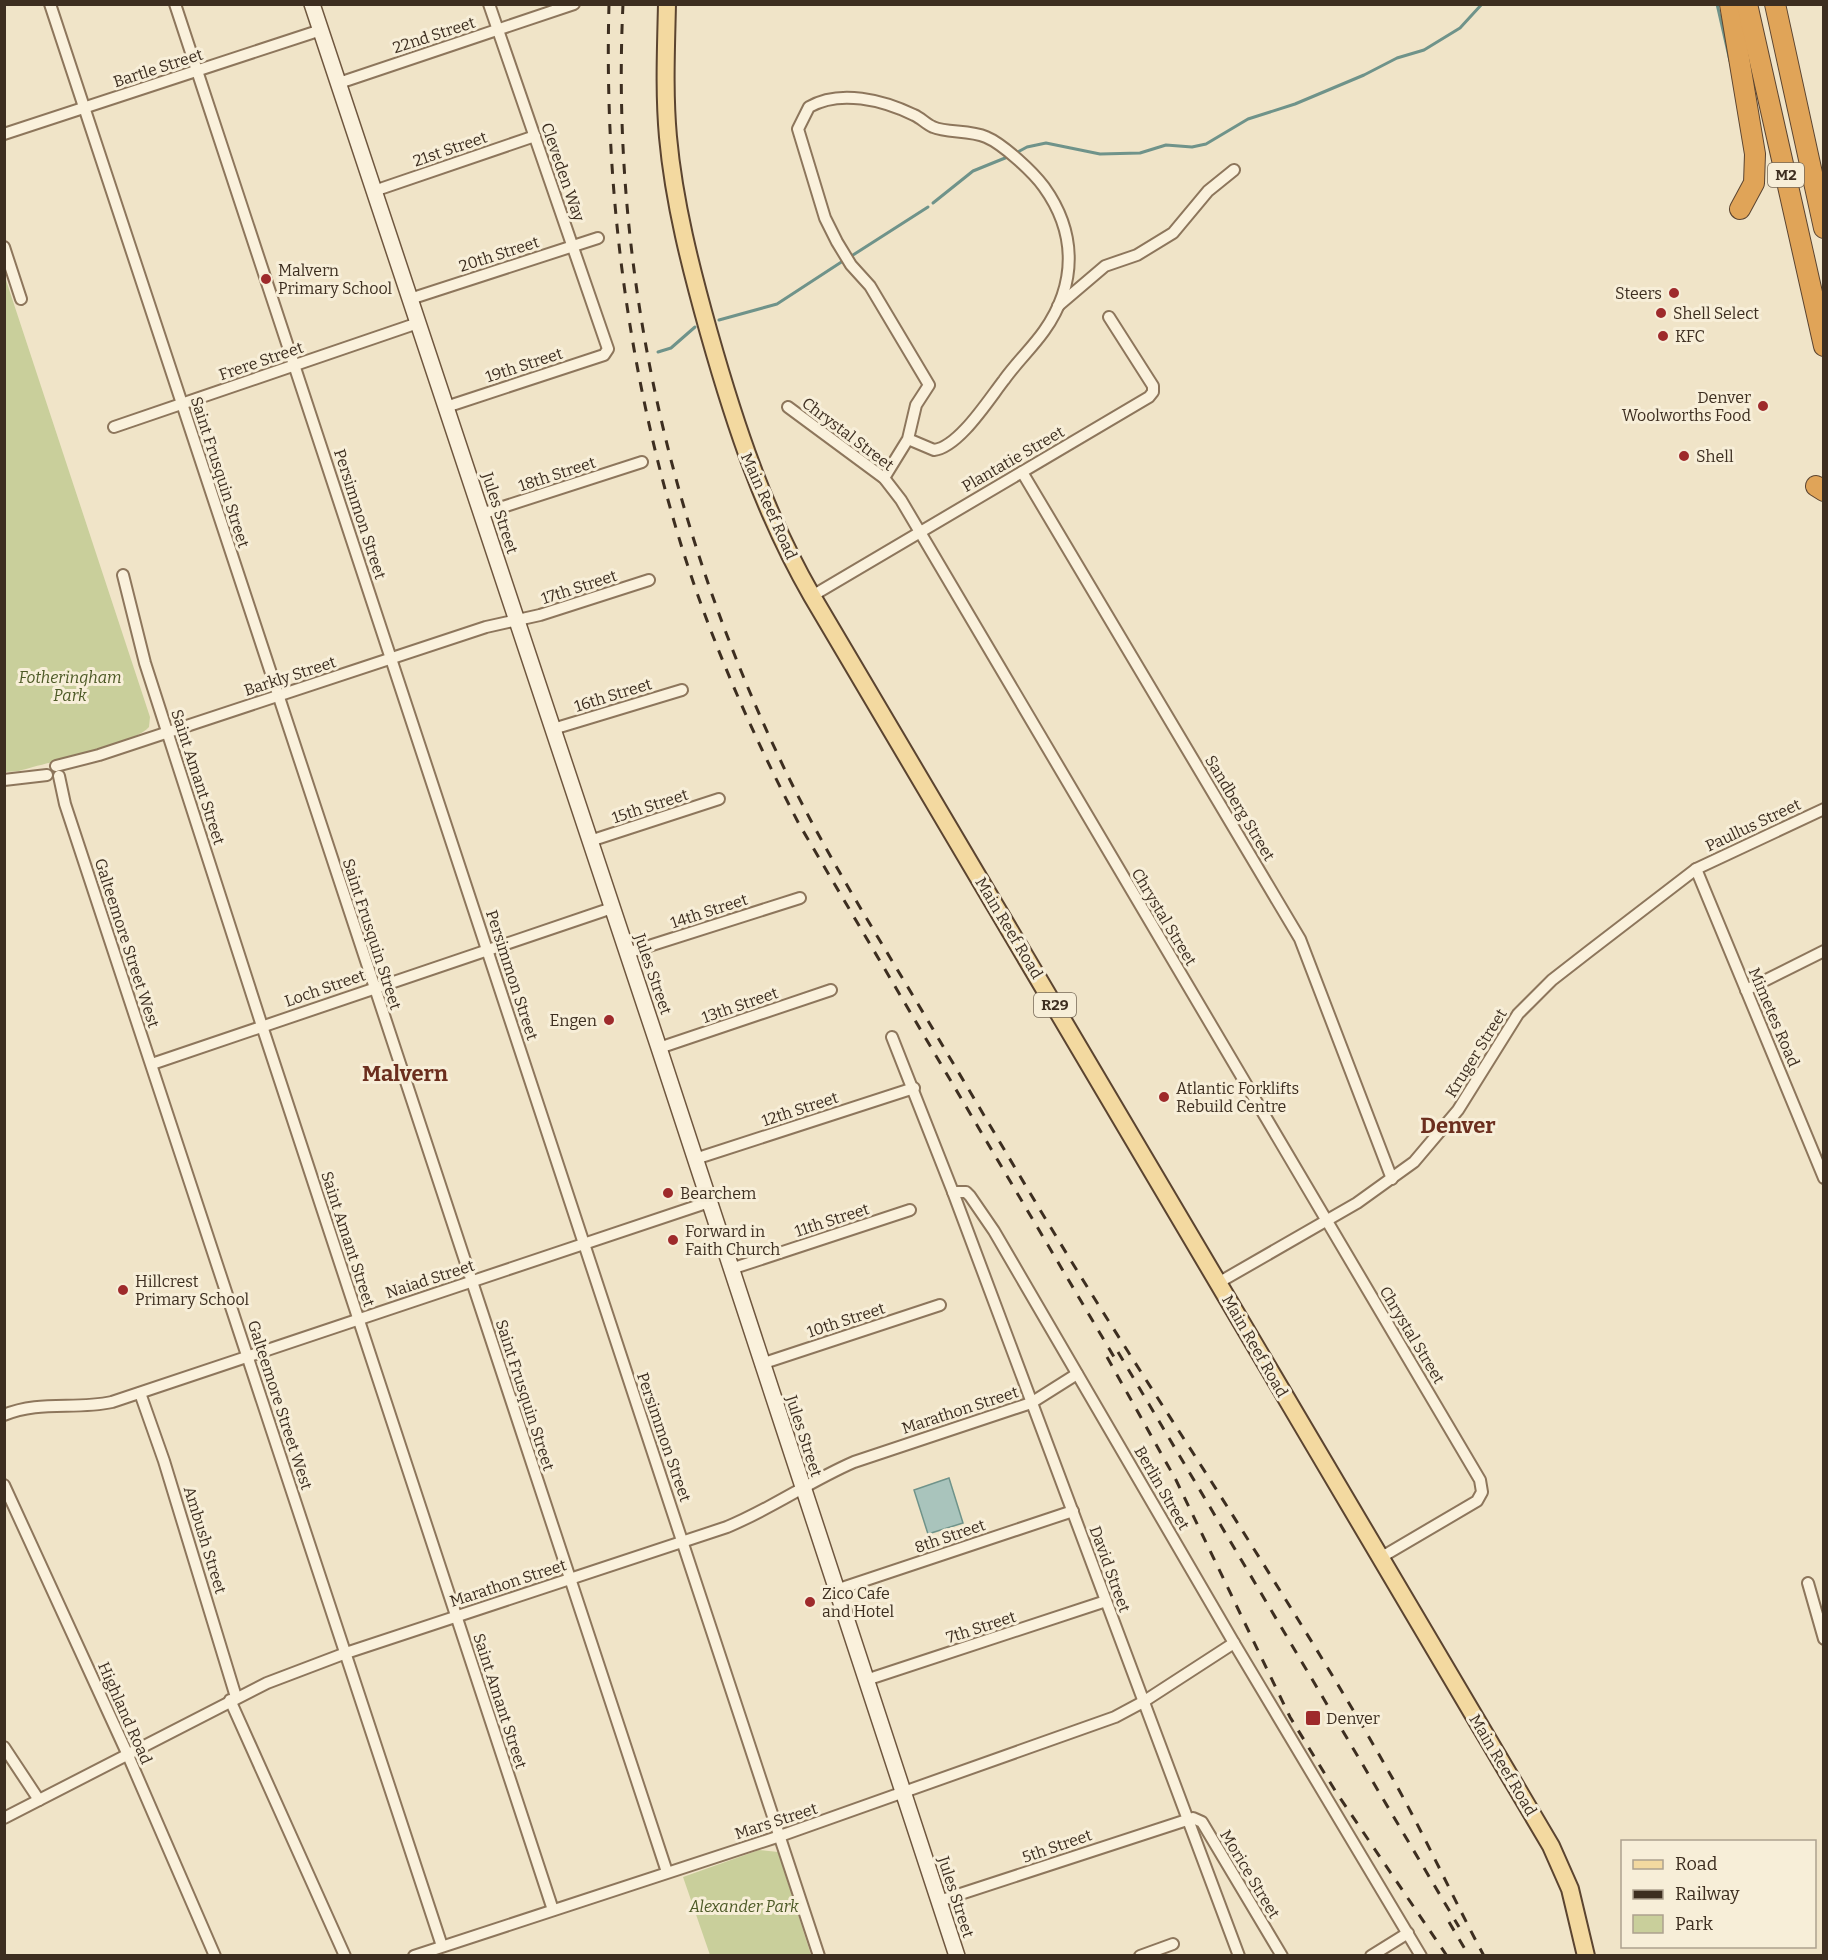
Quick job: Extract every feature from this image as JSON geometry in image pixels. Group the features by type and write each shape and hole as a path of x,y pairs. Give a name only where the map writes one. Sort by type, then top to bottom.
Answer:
{"highway":[{"path":"1730,4 1755,154 1754,183 1740,209"},
{"name":"M2","path":"1747,4 1824,346"},
{"name":"M2","path":"1775,4 1824,228"}],"main road":[{"name":"Jules Street","path":"312,4 659,1048 957,1956"},
{"name":"Main Reef Road","path":"667,4 665,63 668,138 681,218 697,289 722,380 757,485 812,596 1557,1857 1576,1910 1586,1956"}],"street":[{"name":"Saint Frusquin Street","path":"50,4 667,1872"},
{"name":"Persimmon Street","path":"175,4 489,949 584,1245 819,1956"},
{"name":"Cleveden Way","path":"489,4 608,349"},
{"name":"22nd Street","path":"339,83 574,4"},
{"name":"Bartle Street","path":"4,134 321,30"},
{"path":"884,478 909,439 914,411 929,388 928,381 885,315 870,286 851,265 825,218 815,180 798,133 799,123 809,107 823,101 867,98 911,113 936,129 979,135 998,144 1041,183 1061,216 1070,254 1064,290 1044,330 980,412 949,444 934,450 909,439"},
{"name":"21st Street","path":"374,191 535,136"},
{"path":"1058,306 1105,266 1137,255 1173,233 1208,191 1234,170"},
{"name":"20th Street","path":"410,299 598,238"},
{"path":"4,247 21,299"},
{"name":"Plantatie Street","path":"812,596 1149,397 1153,392 1153,386 1109,317"},
{"name":"Frere Street","path":"114,427 418,323"},
{"name":"19th Street","path":"446,407 604,355 608,349"},
{"name":"Chrystal Street","path":"788,407 884,478 920,531 1477,1475 1482,1492 1477,1501 1380,1558"},
{"name":"18th Street","path":"482,514 642,462"},
{"name":"Sandberg Street","path":"1022,472 1300,939 1392,1179"},
{"name":"Saint Amant Street","path":"123,576 145,663 167,732 553,1910"},
{"name":"17th Street","path":"516,619 540,615 649,580"},
{"name":"Barkly Street","path":"4,780 53,773 74,763 167,732 516,619"},
{"name":"16th Street","path":"553,729 682,690"},
{"name":"Galteemore Street West","path":"53,773 152,1064 442,1946"},
{"name":"15th Street","path":"590,841 719,799"},
{"name":"Paullus Street","path":"1696,869 1824,809"},
{"name":"Kruger Street","path":"1218,1283 1326,1221 1392,1179 1424,1153 1451,1119 1503,1035 1530,1000 1570,966 1696,869"},
{"name":"Mimetes Road","path":"1696,869 1824,1178"},
{"name":"14th Street","path":"627,953 800,898"},
{"name":"Loch Street","path":"152,1064 612,908"},
{"path":"1746,990 1824,951"},
{"name":"13th Street","path":"659,1048 831,990"},
{"path":"891,1036 953,1192"},
{"name":"12th Street","path":"695,1159 914,1089"},
{"name":"Berlin Street","path":"953,1192 966,1192 974,1202 1421,1956"},
{"name":"David Street","path":"953,1192 1239,1956"},
{"name":"Naiad Street","path":"4,1415 30,1406 92,1406 140,1393 709,1202"},
{"name":"11th Street","path":"730,1269 910,1210"},
{"name":"10th Street","path":"761,1364 940,1305"},
{"path":"1031,1403 1077,1374"},
{"name":"Ambush Street","path":"140,1393 168,1472 233,1699 345,1956"},
{"name":"Marathon Street","path":"4,1818 233,1699 346,1653 740,1522 803,1491 826,1475 854,1462 1031,1403"},
{"name":"Highland Road","path":"4,1485 127,1753 215,1956"},
{"name":"8th Street","path":"836,1590 1073,1511"},
{"path":"1808,1582 1824,1639"},
{"name":"7th Street","path":"866,1680 1106,1601"},
{"name":"Mars Street","path":"414,1956 780,1836 1115,1717 1143,1702 1234,1643"},
{"path":"4,1748 39,1800"},
{"name":"Morice Street","path":"1186,1818 1194,1818 1202,1822 1282,1956"},
{"name":"5th Street","path":"939,1901 1186,1818"},
{"path":"1206,1868 1222,1857"},
{"path":"1371,1956 1408,1933"},
{"path":"1140,1956 1173,1944"}],"green space":[{"name":"Fotheringham Park","path":"5,277 150,717 149,727 126,740 19,771 5,772"},
{"name":"Alexander Park","path":"759,1850 778,1852 811,1955 710,1955 683,1877"}],"water":[{"path":"949,1478 963,1523 928,1534 914,1490"}],"waterway":[{"path":"1016,153 1027,147 1046,143 1100,154 1140,153 1166,145 1192,147 1206,144 1248,119 1295,104 1364,75 1397,58 1424,50 1460,28 1482,4"},
{"path":"1717,4 1730,61"},
{"path":"933,203 973,171 1010,156"},
{"path":"853,255 928,207"},
{"path":"719,320 777,304 846,259"},
{"path":"658,352 671,348 695,327"}],"railway":[{"path":"609,4 610,136 622,269 632,334 644,400 676,528 715,642 746,716 799,824 1117,1362"},
{"path":"623,4 622,104 627,203 639,302 657,400 681,496 711,590 746,683 787,774 843,878 1061,1244 1355,1713 1406,1803 1484,1956"},
{"path":"1118,1352 1459,1927"},
{"path":"1107,1357 1176,1480 1290,1717 1336,1792 1447,1956"},
{"path":"1449,1922 1469,1956"}],"place":[{"name":"Malvern Primary School","path":"266,279"},
{"name":"Steers","path":"1674,293"},
{"name":"Shell Select","path":"1661,313"},
{"name":"KFC","path":"1663,336"},
{"name":"Denver Woolworths Food","path":"1763,406"},
{"name":"Shell","path":"1684,456"},
{"name":"Engen","path":"609,1020"},
{"name":"Atlantic Forklifts Rebuild Centre","path":"1164,1097"},
{"name":"Bearchem","path":"668,1193"},
{"name":"Forward in Faith Church","path":"673,1240"},
{"name":"Hillcrest Primary School","path":"123,1290"},
{"name":"Zico Cafe and Hotel","path":"810,1602"},
{"name":"Denver","path":"1313,1718"}],"district":[{"name":"Malvern","path":"405,1073"},
{"name":"Denver","path":"1458,1125"}]}
